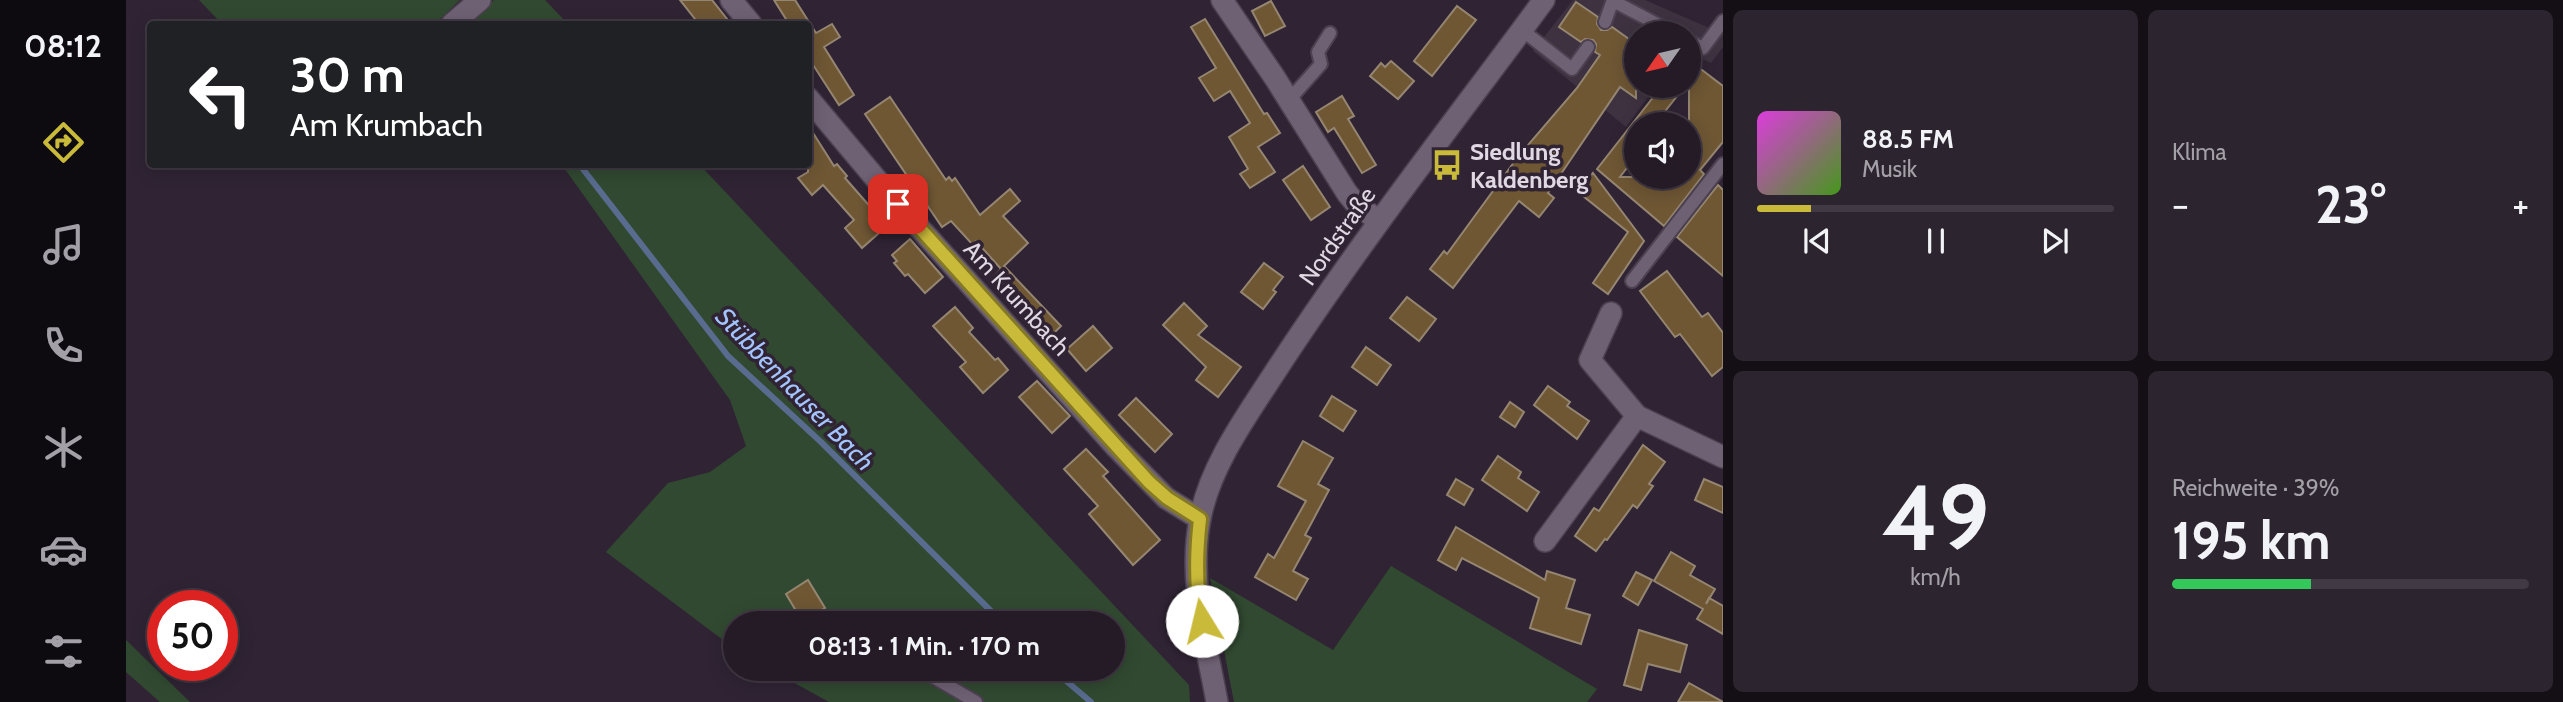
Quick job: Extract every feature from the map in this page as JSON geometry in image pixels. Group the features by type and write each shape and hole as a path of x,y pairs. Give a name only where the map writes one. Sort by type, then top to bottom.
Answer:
{"street":[{"path":"456,21 480,0"},
{"path":"732,0 749,21"},
{"path":"1222,0 1347,193 1356,204 1379,221"},
{"name":"Nordstraße","path":"1217,702 1196,594 1200,519 1216,472 1263,392 1379,221 1544,0"},
{"name":"Am Krumbach","path":"812,103 925,236 1140,473 1167,498 1200,519"},
{"path":"1611,313 1590,359 1637,415 1723,457"},
{"path":"1545,541 1637,415"}],"lane":[{"path":"1605,22 1613,0 1652,21"},
{"path":"1701,47 1703,48 1723,21"},
{"path":"1522,30 1572,69 1588,47"},
{"path":"1289,100 1321,64 1319,50 1331,33"},
{"path":"1632,281 1723,164"},
{"path":"940,681 976,702"}],"shaded area":[{"path":"1573,0 1645,0 1693,21 1624,21 1624,98 1647,98 1637,112 1624,112 1624,125 1533,51"},
{"path":"1701,24 1723,34 1723,47 1711,63 1701,58"}],"green space":[{"path":"199,0 460,0 438,21 219,21"},
{"path":"494,0 545,0 565,21 467,21"},
{"path":"564,168 703,168 1119,611 723,611 723,640 606,552 668,483 710,472 746,446 730,400"},
{"path":"1391,566 1597,689 1587,702 1234,702 1210,578 1333,650"},
{"path":"1125,617 1189,685 1190,702 829,702 791,681 1125,681"},
{"path":"126,640 147,660 147,681 168,681 190,702 160,702 126,672"}],"building":[{"path":"680,0 712,0 729,21 697,21"},
{"path":"774,0 795,0 808,21 787,21"},
{"path":"1271,1 1285,26 1265,36 1252,11"},
{"path":"1576,2 1598,17 1597,24 1601,30 1612,27 1624,36 1624,90 1620,87 1548,193 1554,198 1539,217 1519,201 1453,288 1430,269 1444,251 1447,254 1517,158 1577,88 1600,55 1595,52 1596,44 1593,40 1585,39 1581,42 1559,27"},
{"path":"1457,6 1476,20 1432,76 1414,61"},
{"path":"1205,19 1264,114 1267,113 1280,133 1258,147 1275,172 1250,188 1240,174 1248,169 1229,137 1250,123 1230,91 1214,101 1199,78 1216,68 1191,27"},
{"path":"832,24 840,37 824,47 854,95 839,105 812,63 812,27 816,33"},
{"path":"1391,61 1414,81 1398,99 1370,76 1381,63 1385,67"},
{"path":"1701,69 1723,86 1723,142 1701,169 1701,112 1689,112 1689,98 1701,98"},
{"path":"1342,96 1354,116 1348,119 1376,165 1362,173 1334,128 1328,132 1316,112"},
{"path":"890,97 946,180 949,177 952,181 955,178 980,215 1010,189 1020,201 1003,216 1028,243 1004,266 1061,326 1047,340 990,280 1001,269 976,241 972,244 951,221 942,227 865,114"},
{"path":"1653,98 1676,98 1664,112 1642,112"},
{"path":"812,131 834,166 837,164 847,176 845,178 887,226 862,248 845,228 854,220 823,185 812,195 798,178 808,172 808,168 812,168"},
{"path":"1624,135 1624,172 1620,177 1624,177 1624,189 1692,189 1664,226 1597,169"},
{"path":"1303,166 1330,207 1311,220 1283,180"},
{"path":"1593,173 1644,241 1608,294 1593,283 1628,232 1578,192"},
{"path":"1718,185 1723,190 1723,276 1677,237"},
{"path":"910,239 943,277 925,293 894,263 897,261 892,255"},
{"path":"1264,263 1283,277 1263,309 1241,292"},
{"path":"1667,271 1702,317 1708,313 1723,333 1723,367 1712,376 1680,334 1675,337 1640,291"},
{"path":"1407,297 1436,319 1419,341 1390,318"},
{"path":"1184,303 1207,326 1198,335 1241,367 1218,397 1196,380 1206,367 1163,325"},
{"path":"955,307 973,328 969,332 1008,370 983,393 960,367 966,362 933,326"},
{"path":"1093,326 1112,348 1086,371 1067,349"},
{"path":"1366,347 1391,365 1377,385 1352,367"},
{"path":"1037,381 1070,416 1052,433 1019,397"},
{"path":"1548,386 1570,402 1567,406 1589,421 1577,439 1534,405"},
{"path":"1332,396 1356,411 1343,431 1320,416"},
{"path":"1136,398 1172,434 1155,452 1119,415"},
{"path":"1510,402 1524,412 1515,427 1500,417"},
{"path":"1303,441 1333,458 1318,484 1329,490 1305,535 1311,538 1293,571 1308,579 1296,600 1255,577 1268,554 1274,558 1306,501 1278,486"},
{"path":"1643,445 1665,462 1649,484 1653,486 1637,508 1633,505 1596,551 1575,536 1594,508 1599,511"},
{"path":"1086,449 1108,472 1103,476 1160,540 1133,565 1089,514 1098,506 1064,469"},
{"path":"1498,456 1521,472 1518,478 1539,492 1527,511 1482,480"},
{"path":"1456,479 1473,489 1464,505 1447,495"},
{"path":"1704,479 1723,487 1723,513 1695,500"},
{"path":"1456,527 1545,580 1547,571 1575,580 1566,608 1590,615 1581,644 1530,628 1539,598 1462,558 1456,570 1438,560"},
{"path":"1671,552 1695,566 1690,575 1715,589 1709,598 1723,606 1723,634 1697,619 1703,609 1654,581"},
{"path":"1636,572 1652,580 1638,605 1623,596"},
{"path":"808,580 825,608 820,611 796,611 786,594"},
{"path":"1639,630 1687,645 1680,672 1648,664 1641,690 1624,685"},
{"path":"1689,683 1723,702 1678,702"}],"waterway":[{"name":"Stübbenhauser Bach","path":"582,168 728,356 821,442 991,611"},
{"name":"Stübbenhauser Bach","path":"1066,681 1091,702"}],"place":[{"name":"Siedlung Kaldenberg","path":"1447,165"}],"route":[{"path":"898,204 1149,482 1167,498 1200,519 1196,594 1202,621"}]}
